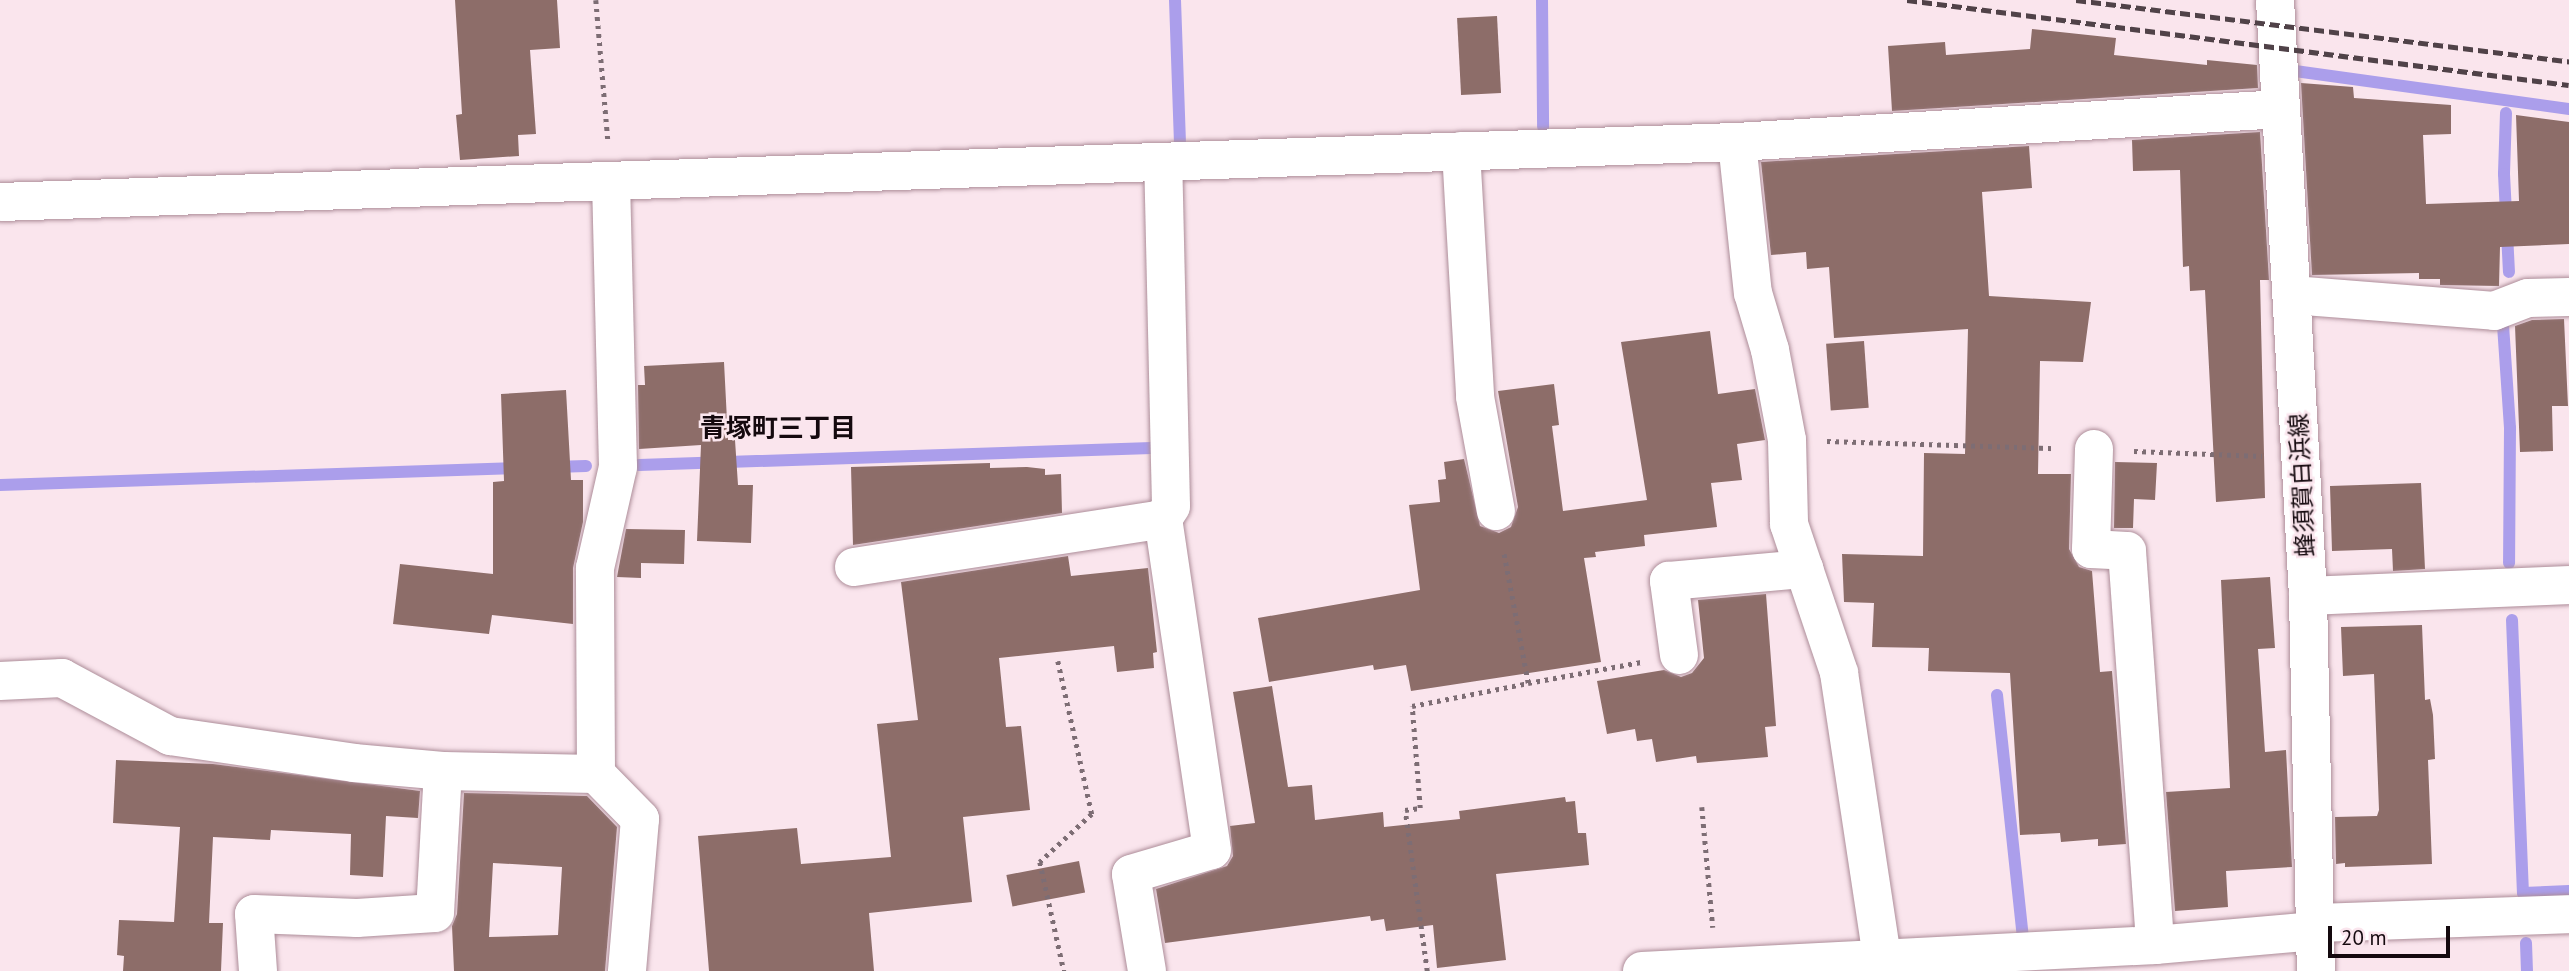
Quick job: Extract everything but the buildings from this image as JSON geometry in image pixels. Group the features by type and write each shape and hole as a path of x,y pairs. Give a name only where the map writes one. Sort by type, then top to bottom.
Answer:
{"street":[{"name":"蜂須賀白浜線","path":"2275,0 2308,596 2316,971"},
{"path":"0,202 611,183 1737,142 2281,109"},
{"path":"1737,142 1753,293 1770,350 1787,440 1788,524 1839,673 1884,966"},
{"path":"1461,151 1475,397 1496,511"},
{"path":"1147,971 1131,874 1212,850 1163,519 1171,506 1163,163"},
{"path":"611,183 618,467 595,568 597,774 640,818 627,971"},
{"path":"2292,295 2494,310 2528,298 2569,296"},
{"path":"2094,449 2091,548 2127,551 2155,945"},
{"path":"854,567 1163,519"},
{"path":"1679,655 1669,581 1804,569"},
{"path":"2308,596 2569,585"},
{"path":"0,681 62,678 170,736 443,771 597,774"},
{"path":"258,971 254,914 356,918 435,914 443,771"},
{"path":"1642,971 1717,966 1884,966 2155,945 2315,927 2569,914"}],"path":[{"path":"596,0 611,183"},
{"path":"1787,440 2300,457"},
{"path":"1496,511 1528,683"},
{"path":"1427,971 1405,810 1420,808 1412,706 1679,655"},
{"path":"1058,661 1092,814 1040,862 1064,971"},
{"path":"1702,807 1717,966"}],"waterway":[{"path":"1175,0 1180,144"},
{"path":"1542,0 1543,127"},
{"path":"2295,71 2569,109"},
{"path":"2506,113 2504,174 2509,272"},
{"path":"2503,325 2510,428 2509,563"},
{"path":"639,465 1152,448"},
{"path":"554,467 586,466"},
{"path":"0,485 519,468"},
{"path":"2512,620 2523,893 2569,891"},
{"path":"1997,695 2023,939"},
{"path":"2526,943 2527,971"}],"railway":[{"path":"1907,0 2569,85"},
{"path":"2076,0 2569,61"}],"district":[{"name":"青塚町三丁目","path":"778,428"}]}
